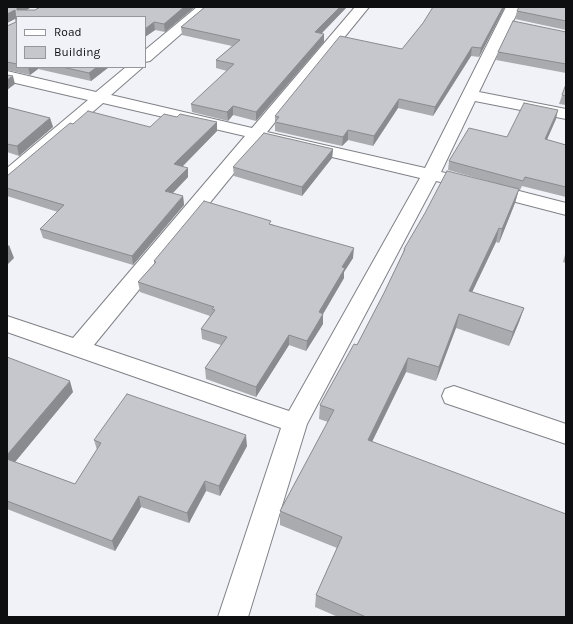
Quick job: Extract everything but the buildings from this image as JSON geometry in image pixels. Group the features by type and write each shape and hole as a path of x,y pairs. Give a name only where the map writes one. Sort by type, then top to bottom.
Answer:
{"street":[{"path":"146,57 205,7"},
{"path":"78,348 362,7"},
{"path":"233,617 295,423 431,174 470,95 513,19"},
{"path":"7,176 134,68"},
{"path":"7,76 431,174 566,209"},
{"path":"470,95 566,114"},
{"path":"7,324 295,423"},
{"path":"454,396 566,434"}]}
